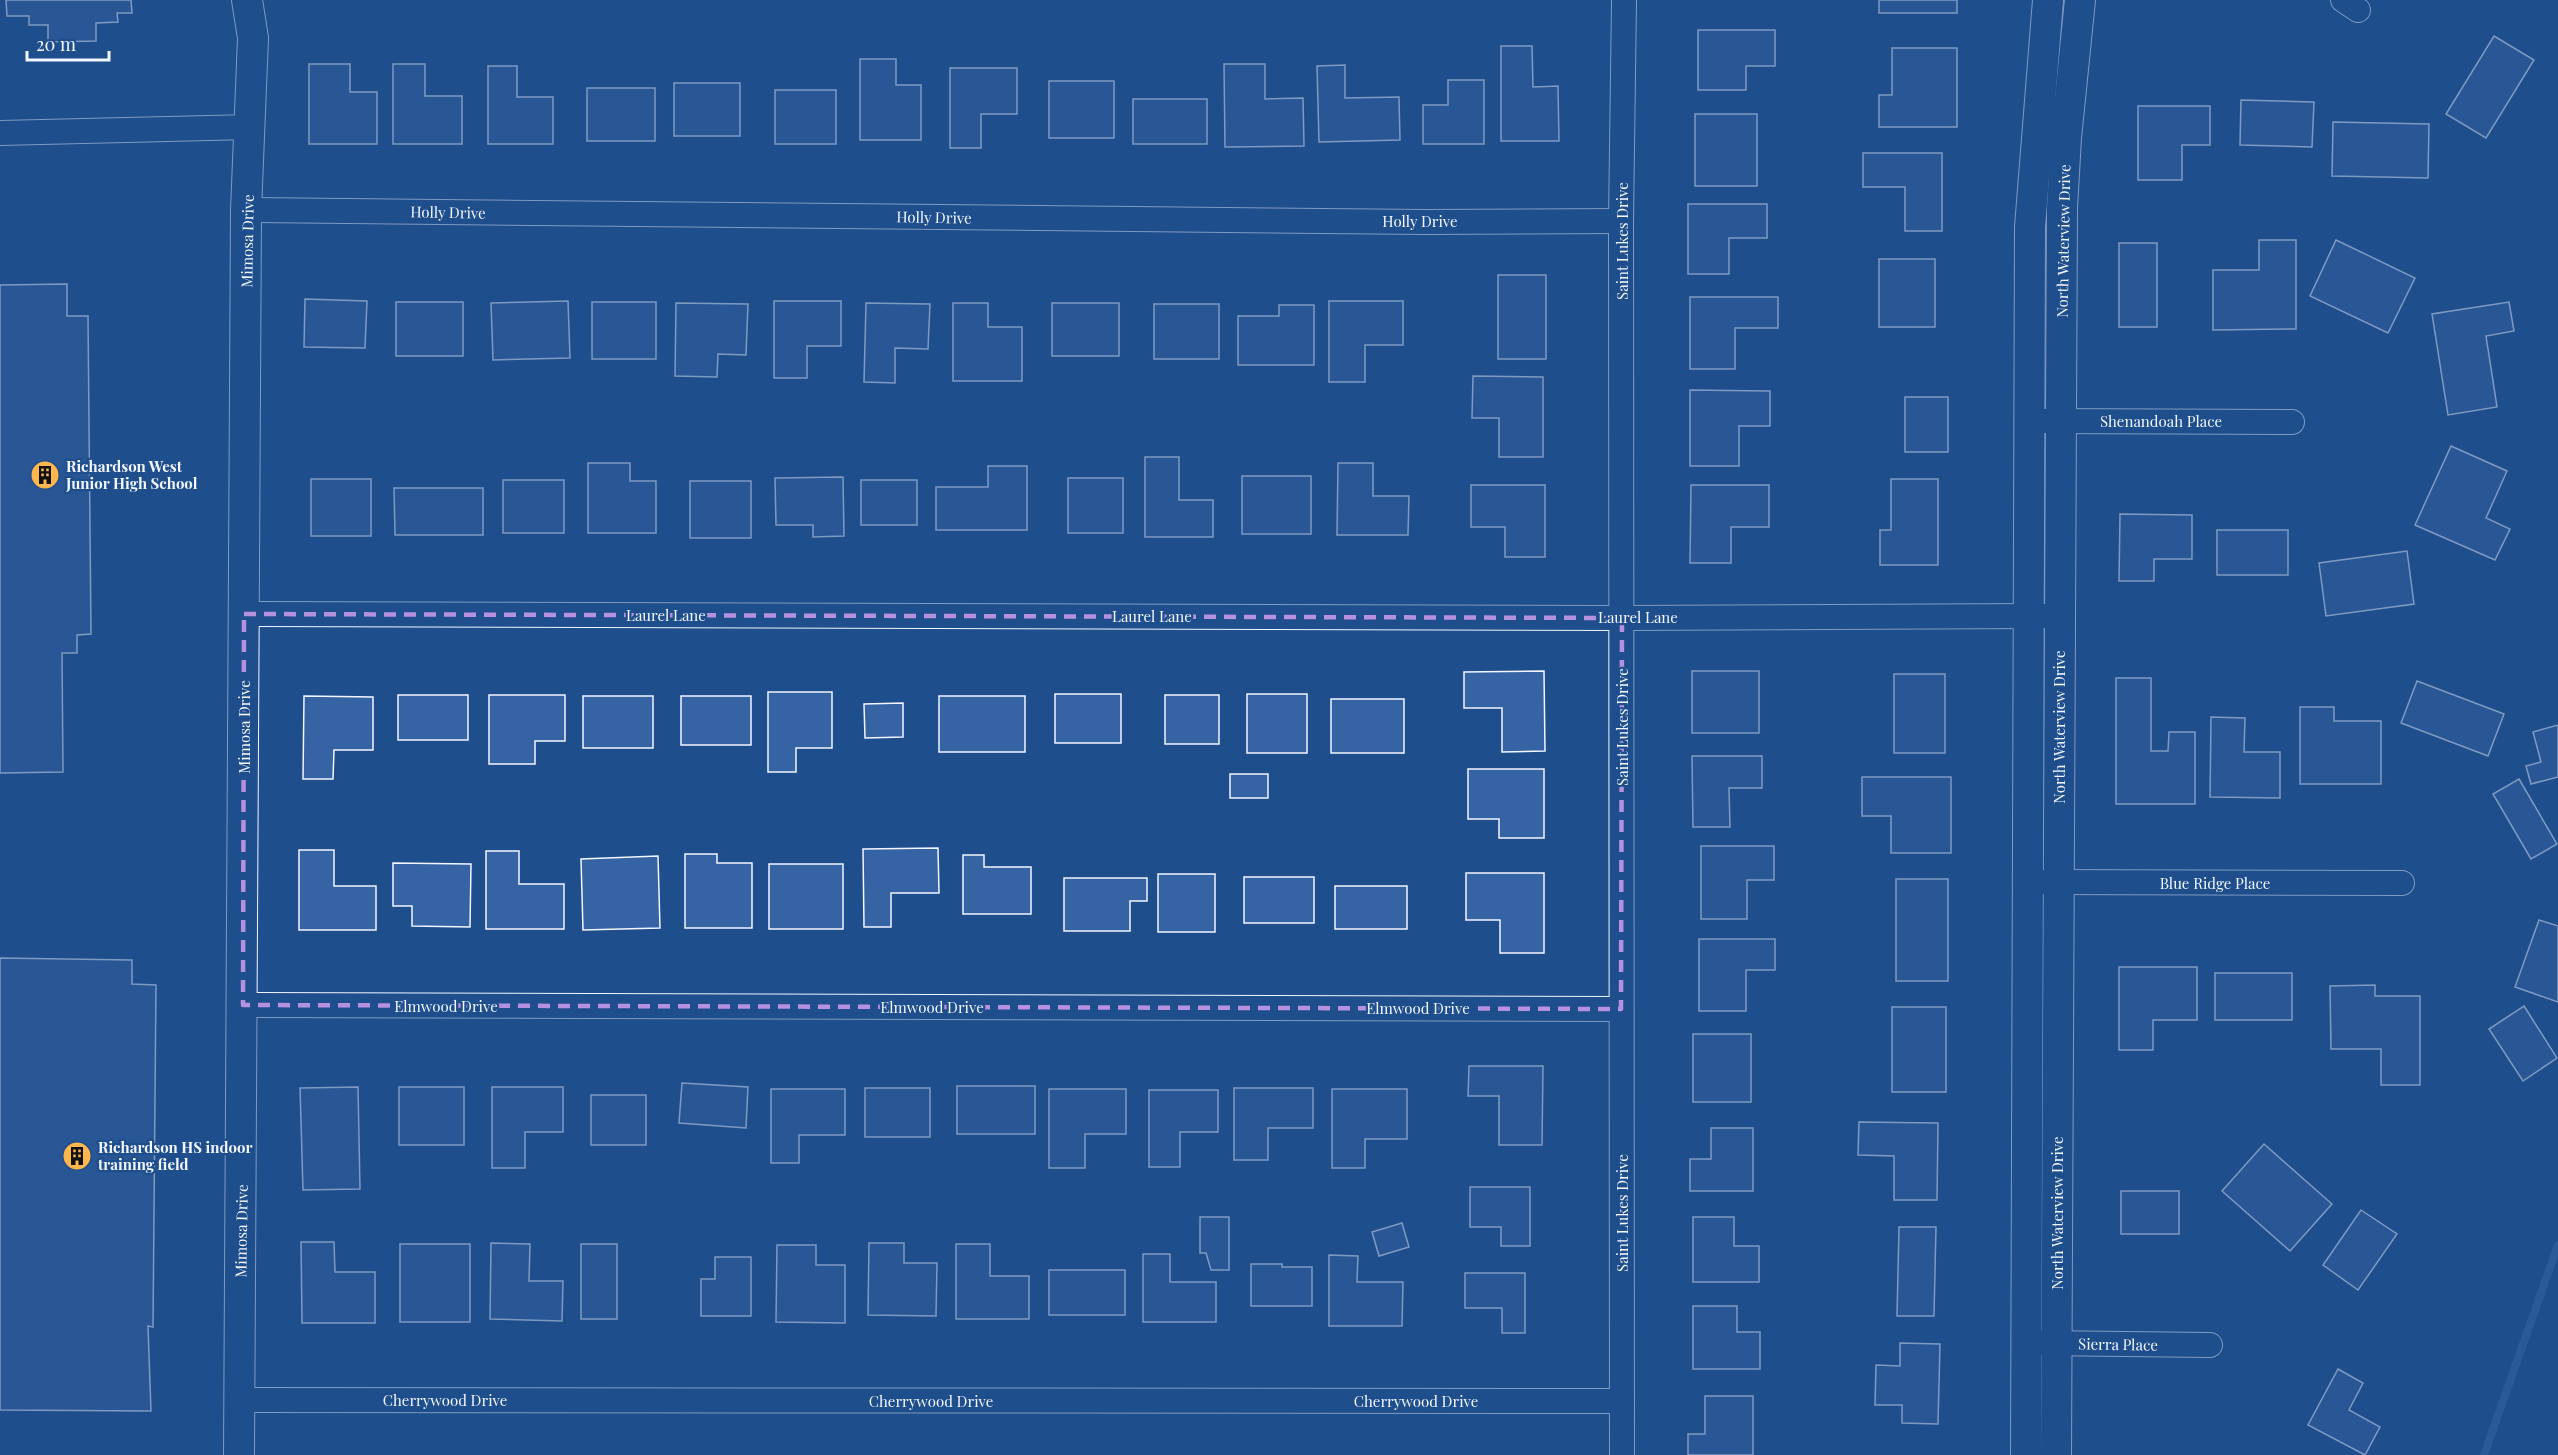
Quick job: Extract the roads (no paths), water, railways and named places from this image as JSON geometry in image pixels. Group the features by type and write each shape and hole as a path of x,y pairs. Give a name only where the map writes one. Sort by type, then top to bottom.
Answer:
{"street":[{"name":"Mimosa Drive","path":"239,1455 246,210 253,38 247,0"},
{"name":"Saint Lukes Drive","path":"1622,1455 1624,0"},
{"name":"North Waterview Drive","path":"2026,1455 2030,227 2048,0"},
{"name":"North Waterview Drive","path":"2056,1455 2062,208 2066,138 2080,0"},
{"path":"0,133 251,127"},
{"name":"Holly Drive","path":"246,210 1425,222 1622,221"},
{"name":"Shenandoah Place","path":"2030,421 2292,422"},
{"name":"Laurel Lane","path":"244,614 1622,618 2060,616"},
{"name":"Blue Ridge Place","path":"2028,882 2402,883"},
{"name":"Elmwood Drive","path":"243,1005 1622,1009"},
{"name":"Sierra Place","path":"2026,1343 2210,1345"},
{"name":"Cherrywood Drive","path":"239,1400 1622,1401"}],"waterway":[{"path":"2484,1455 2558,1245"}],"place":[{"name":"Richardson West Junior High School","path":"45,475"},
{"name":"Richardson HS indoor training field","path":"77,1156"}]}
